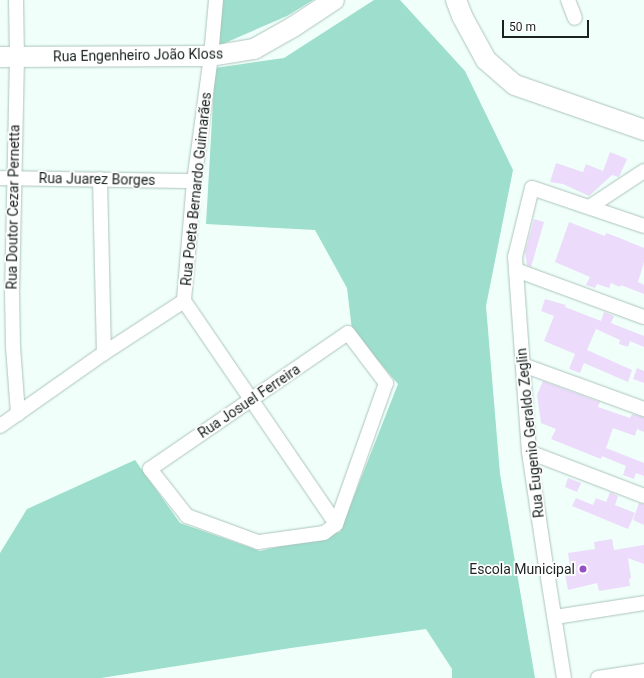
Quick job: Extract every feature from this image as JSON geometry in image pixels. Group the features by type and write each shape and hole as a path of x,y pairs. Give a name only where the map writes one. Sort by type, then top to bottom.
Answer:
{"street":[{"name":"Rua Doutor Cezar Pernetta","path":"16,0 8,57 6,290 13,347 18,414"},
{"name":"Rua Poeta Bernardo Guimarães","path":"216,0 211,56 194,181 184,301 250,400 336,524"},
{"name":"Rua Engenheiro João Kloss","path":"8,57 211,56 254,49 293,27 334,0"},
{"path":"456,0 462,16 486,60 515,85 644,130"},
{"path":"568,0 575,18"},
{"path":"590,206 644,171"},
{"name":"Rua Juarez Borges","path":"7,178 194,181"},
{"path":"100,179 104,353"},
{"name":"Rua Eugenio Geraldo Zeglin","path":"564,678 530,452 515,257 532,188 590,206"},
{"path":"590,206 644,226"},
{"path":"516,270 644,317"},
{"path":"0,426 104,353 184,301"},
{"name":"Rua Josuel Ferreira","path":"348,333 386,382 336,524 324,532 258,542 187,516 150,469 250,400 348,333"},
{"path":"523,365 644,410"},
{"path":"530,452 644,496"},
{"path":"555,617 644,603"},
{"path":"598,678 644,671"}],"green space":[{"path":"223,0 313,0 287,16 218,46"},
{"path":"374,0 400,0 465,71 513,170 486,306 500,474 535,678 452,678 452,669 426,629 291,648 101,678 0,678 0,553 27,509 135,460 180,523 260,551 340,532 398,384 352,330 347,288 315,230 206,224 215,68 284,58"}],"building":[{"path":"610,152 627,159 619,177 612,175 589,196 563,184 550,182 556,163 583,172 586,164 603,171"},
{"path":"534,219 544,222 531,267 527,265 525,252"},
{"path":"569,222 605,236 606,233 644,248 644,262 638,282 644,285 644,294 621,285 620,287 611,283 609,288 597,284 595,288 586,285 590,277 555,262"},
{"path":"545,299 566,305 565,307 601,321 604,312 614,316 611,323 644,336 644,347 630,341 628,347 619,344 620,340 596,329 587,350 632,370 628,382 584,363 580,373 569,369 575,354 544,341 554,316 541,311"},
{"path":"637,368 644,371 644,383 633,379"},
{"path":"543,381 600,402 598,407 630,418 632,414 644,417 644,432 637,429 635,436 613,428 606,448 644,463 644,476 636,473 634,479 623,475 626,466 602,456 601,459 551,439 556,429 541,423 537,395"},
{"path":"568,478 581,483 577,492 565,487"},
{"path":"610,492 618,496 615,505 635,513 628,529 572,506 576,498 593,505 596,498 606,502"},
{"path":"639,503 644,504 644,525 633,520"},
{"path":"612,539 614,550 644,545 644,564 628,558 631,578 629,579 630,586 599,591 597,583 568,590 565,574 571,573 568,553 595,549 594,542"}],"place":[{"name":"Escola Municipal","path":"583,569"}]}
